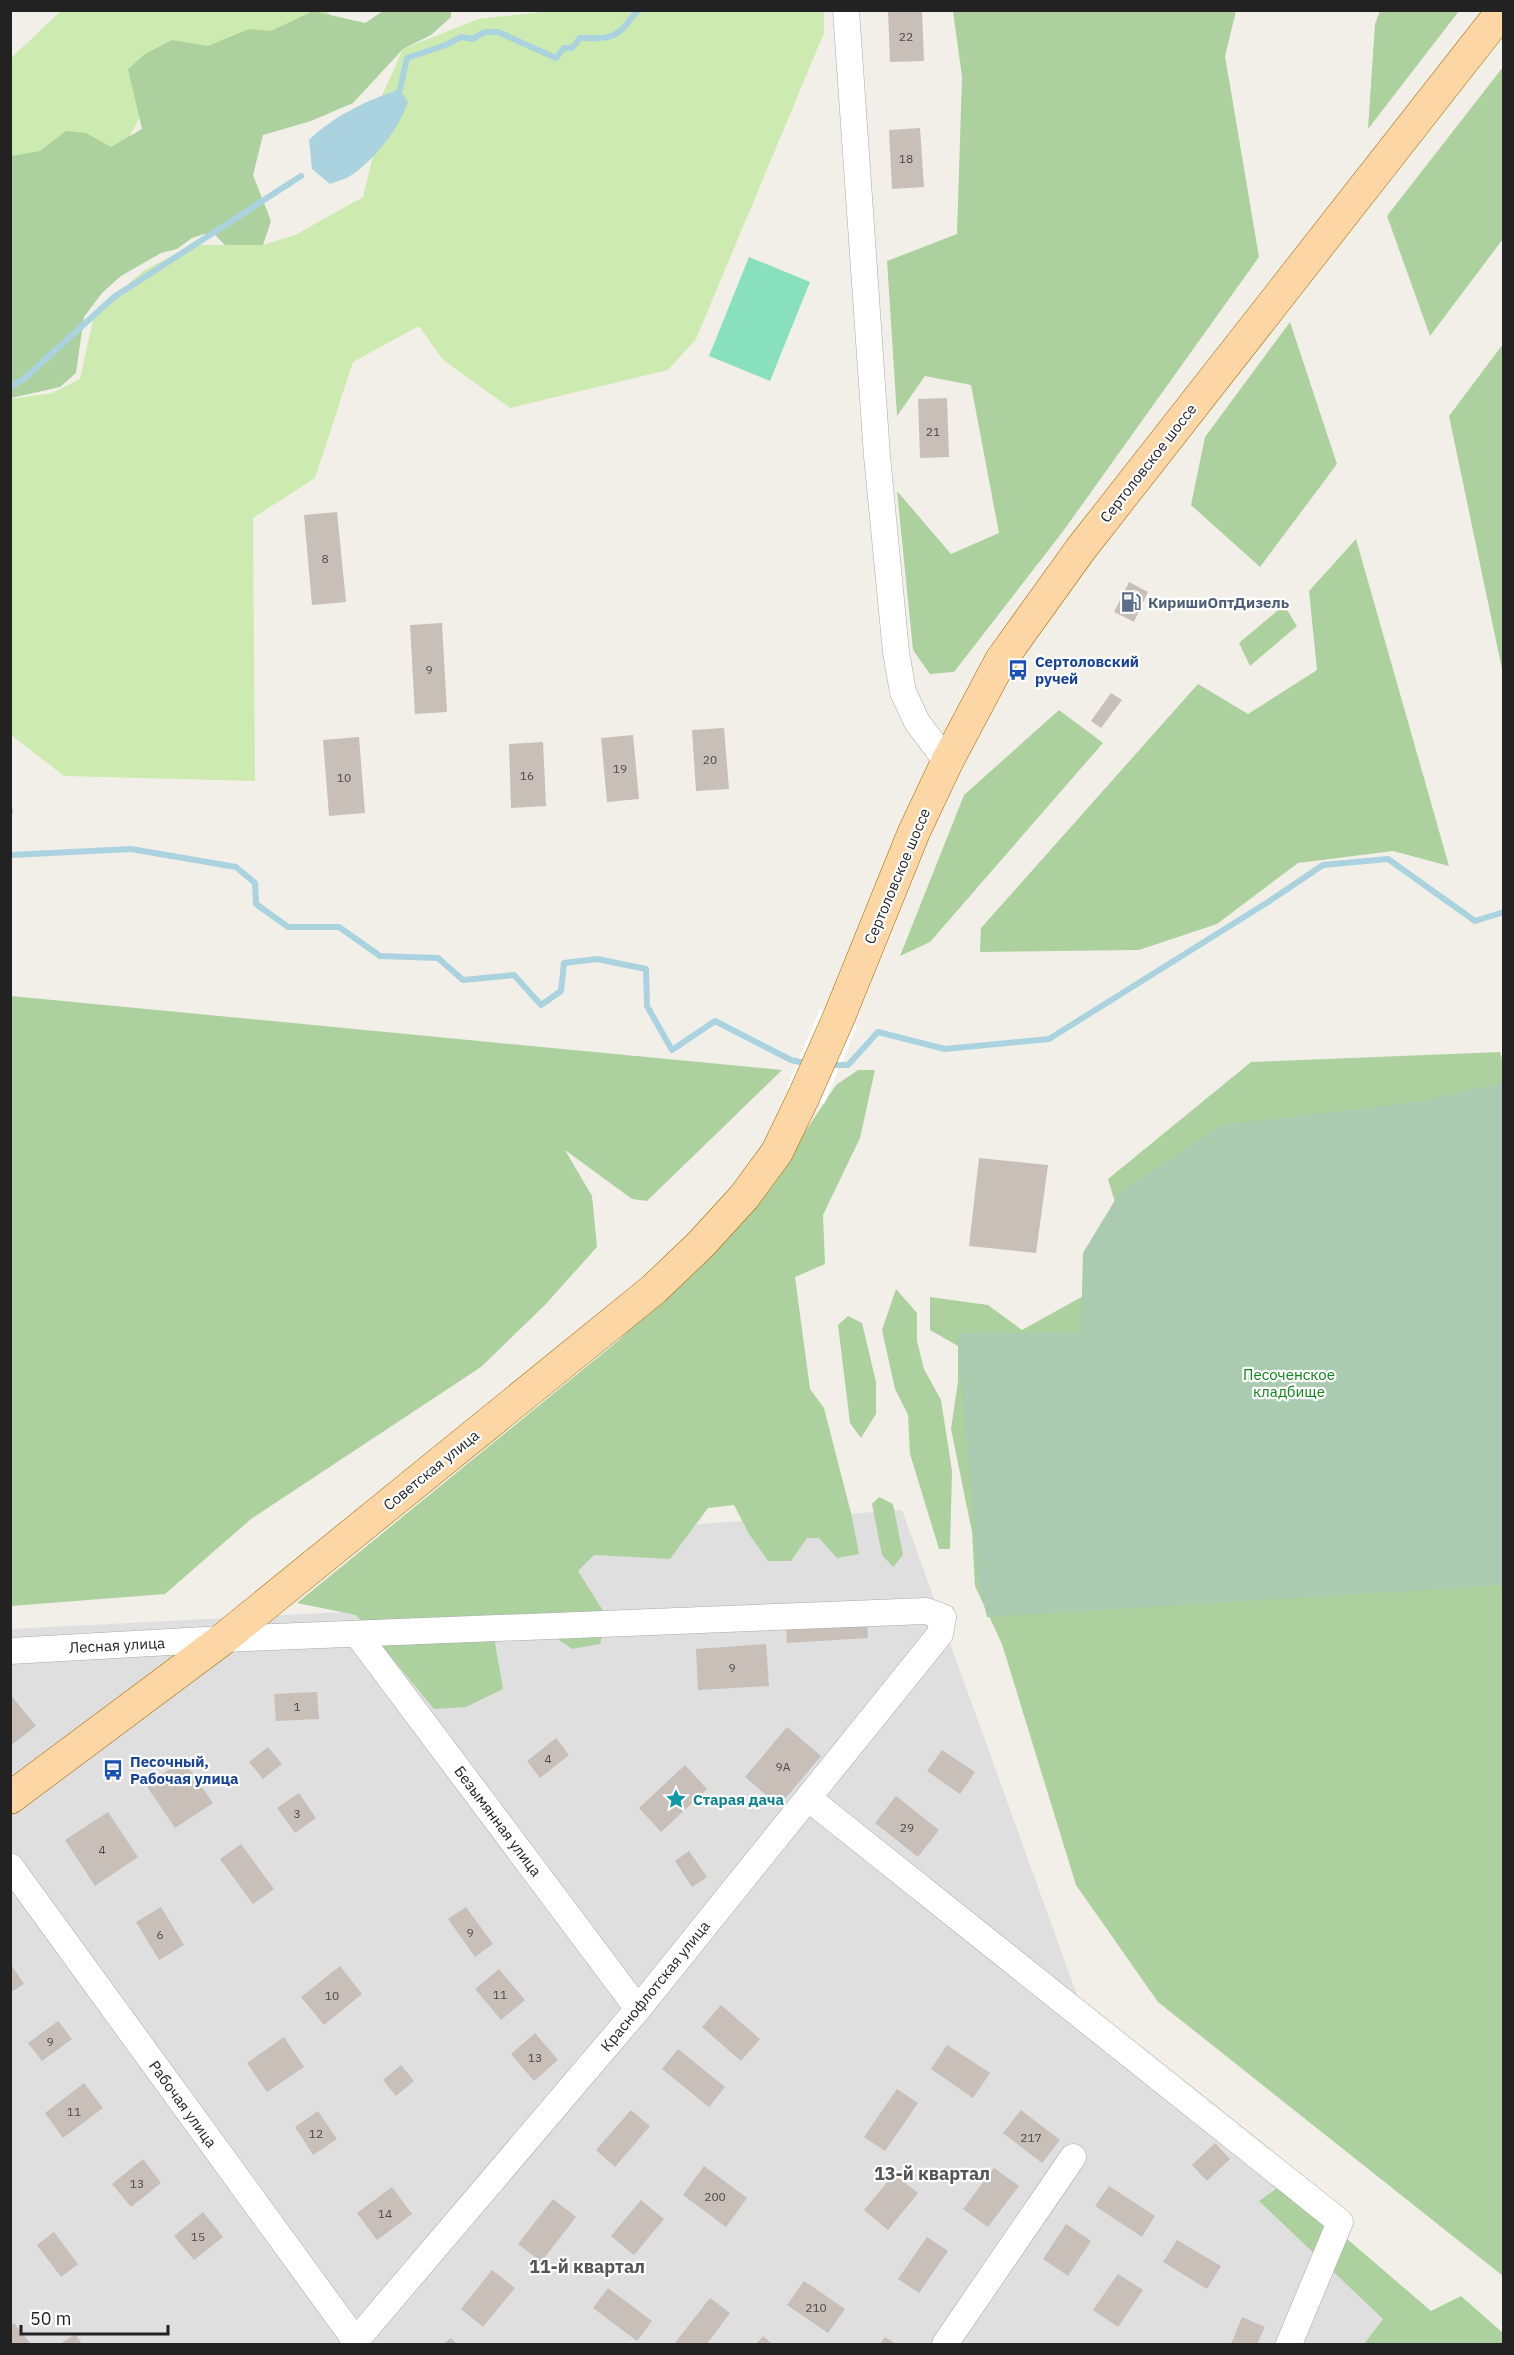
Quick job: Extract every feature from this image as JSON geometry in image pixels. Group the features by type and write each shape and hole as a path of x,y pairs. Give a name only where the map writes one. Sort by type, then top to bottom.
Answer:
{"main road":[{"name":"Сертоловское шоссе","path":"839,1017 914,832 947,762 1001,660 1080,550 1503,10"},
{"name":"Советская улица","path":"10,1798 223,1639 654,1289 701,1244 744,1197 777,1152 839,1017"}],"street":[{"path":"846,10 877,456 896,652 903,692 917,722 947,762"},
{"name":"Лесная улица","path":"10,1651 223,1639 926,1611 943,1617"},
{"name":"Краснофлотская улица","path":"355,2344 638,2009 940,1635 943,1617"},
{"name":"Безымянная улица","path":"357,1634 638,2009"},
{"path":"808,1798 1340,2222 1290,2344"},
{"name":"Рабочая улица","path":"10,1866 355,2344"},
{"path":"945,2344 1073,2157"}],"shaded area":[{"path":"902,1510 1082,2009 1466,2344 11,2344 11,1629 537,1602 612,1530"}],"green space":[{"path":"62,10 327,11 360,49 204,149 140,117 111,171 11,214 10,59"},
{"path":"313,11 365,23 383,11 451,11 451,17 431,35 403,49 353,103 311,121 263,135 253,175 271,221 263,245 225,245 214,234 204,234 192,238 177,249 161,253 121,276 102,293 84,317 76,373 60,387 11,398 11,156 40,151 66,131 86,133 111,147 142,129 128,69 145,54 172,40 208,46 249,29 271,31"},
{"path":"550,11 824,11 824,33 696,339 668,370 510,408 443,360 419,326 353,362 315,478 253,518 255,781 64,776 11,735 10,399 52,393 80,379 94,315 143,271 192,245 263,245 295,235 363,197 378,135 370,122 403,49 478,19"},
{"path":"953,11 1236,11 1225,56 1259,257 1064,530 954,672 930,674 913,650 897,491 951,554 999,533 971,385 925,376 897,416 887,261 957,234 962,77"},
{"path":"1380,11 1459,11 1368,129 1375,24"},
{"path":"1503,67 1503,239 1430,336 1387,216"},
{"path":"749,257 810,282 770,381 709,356"},
{"path":"1290,322 1337,464 1260,567 1191,505 1205,437"},
{"path":"1503,344 1503,674 1449,416"},
{"path":"1356,539 1449,866 1393,851 1298,863 1217,924 1139,950 980,952 981,928 1198,684 1248,714 1317,670 1309,591"},
{"path":"1284,605 1297,626 1250,666 1239,643"},
{"path":"1059,710 1103,743 930,942 900,956 964,795"},
{"path":"11,996 782,1070 647,1201 632,1199 565,1150 592,1196 597,1247 544,1306 481,1367 251,1519 165,1594 11,1606"},
{"path":"1500,1052 1504,1066 1503,2276 1158,2002 1076,1885 1002,1644 975,1586 972,1532 951,1429 958,1381 958,1346 930,1330 930,1297 988,1305 1022,1330 1094,1290 1136,1272 1108,1179 1251,1062"},
{"path":"858,1070 875,1070 860,1138 823,1215 825,1264 795,1277 810,1389 824,1408 859,1554 837,1558 819,1538 807,1538 791,1561 768,1561 749,1534 734,1505 708,1508 670,1559 594,1555 578,1571 607,1617 600,1644 572,1649 532,1621 494,1637 503,1689 466,1707 434,1709 356,1615 297,1603 619,1340 767,1189 836,1085"},
{"name":"Песоченское кладбище","path":"1503,1082 1503,1585 987,1617 979,1585 957,1333 1081,1332 1083,1253 1120,1192 1222,1125 1425,1101"},
{"path":"896,1289 917,1313 917,1341 924,1369 941,1400 952,1471 950,1549 939,1549 910,1454 908,1415 895,1389 882,1330"},
{"path":"848,1316 862,1323 876,1382 876,1414 861,1438 850,1423 838,1325"},
{"path":"879,1497 893,1504 903,1555 893,1567 882,1555 872,1504"},
{"path":"1283,2184 1431,2311 1461,2296 1503,2333 1503,2344 1364,2344 1383,2319 1259,2201"}],"water":[{"path":"400,89 408,102 404,112 387,140 364,165 350,176 330,184 312,169 309,140 329,123 352,110"}],"pier":[{"path":"820,1009 857,1025 824,1104 787,1088"}],"building":[{"path":"888,10 922,10 924,61 890,62"},
{"path":"920,128 924,187 892,189 889,130"},
{"path":"947,398 949,457 920,458 918,399"},
{"path":"337,512 346,602 312,605 304,515"},
{"name":"КиришиОптДизель","path":"1129,582 1148,592 1134,622 1114,612"},
{"path":"442,623 447,712 415,714 410,625"},
{"path":"1111,693 1122,700 1101,728 1091,721"},
{"path":"724,728 729,789 696,791 692,730"},
{"path":"633,735 639,799 607,802 601,738"},
{"path":"359,737 365,813 329,816 323,740"},
{"path":"543,742 546,806 511,808 509,744"},
{"path":"979,1158 1048,1165 1036,1253 969,1246"},
{"path":"867,1622 868,1638 787,1643 786,1627"},
{"path":"766,1644 769,1686 698,1690 696,1649"},
{"path":"317,1692 319,1719 276,1721 274,1694"},
{"path":"10,1694 36,1726 10,1746"},
{"path":"787,1727 821,1756 779,1806 745,1777"},
{"path":"556,1738 569,1755 540,1778 527,1761"},
{"path":"268,1747 282,1764 263,1779 249,1762"},
{"path":"942,1750 975,1772 960,1794 927,1771"},
{"path":"183,1760 213,1803 175,1828 146,1785"},
{"path":"685,1765 707,1789 661,1832 639,1808"},
{"path":"299,1793 316,1818 295,1833 277,1808"},
{"path":"896,1796 939,1830 918,1857 875,1823"},
{"path":"108,1812 138,1857 95,1886 65,1840"},
{"path":"241,1844 274,1889 253,1904 220,1859"},
{"path":"689,1851 707,1877 692,1887 675,1861"},
{"path":"161,1907 184,1945 159,1960 136,1922"},
{"path":"466,1907 493,1944 475,1957 448,1919"},
{"path":"10,1963 24,1984 10,1993"},
{"path":"340,1966 362,1994 324,2025 301,1997"},
{"path":"499,1969 525,2000 501,2020 475,1989"},
{"path":"721,2005 760,2039 741,2061 702,2027"},
{"path":"58,2021 72,2039 42,2061 28,2043"},
{"path":"535,2033 558,2060 534,2081 511,2054"},
{"path":"284,2037 304,2067 267,2092 247,2063"},
{"path":"947,2045 990,2073 973,2098 931,2069"},
{"path":"678,2049 725,2087 709,2107 662,2069"},
{"path":"401,2065 414,2081 396,2096 383,2080"},
{"path":"84,2083 103,2108 63,2138 45,2113"},
{"path":"897,2089 918,2103 885,2151 864,2137"},
{"path":"631,2110 650,2126 615,2167 596,2150"},
{"path":"1021,2110 1060,2140 1042,2163 1003,2133"},
{"path":"318,2111 337,2139 313,2155 295,2127"},
{"path":"1215,2143 1230,2159 1207,2181 1192,2165"},
{"path":"143,2159 161,2183 131,2207 112,2184"},
{"path":"704,2166 747,2198 726,2227 683,2195"},
{"path":"994,2168 1019,2186 988,2227 963,2209"},
{"path":"894,2174 918,2193 888,2230 864,2210"},
{"path":"1109,2186 1155,2216 1142,2237 1095,2206"},
{"path":"392,2187 412,2214 377,2240 357,2213"},
{"path":"553,2199 576,2217 541,2262 518,2244"},
{"path":"641,2200 664,2219 634,2255 611,2236"},
{"path":"203,2212 223,2237 194,2260 174,2236"},
{"path":"1066,2224 1091,2241 1068,2276 1043,2259"},
{"path":"54,2232 78,2264 61,2277 37,2245"},
{"path":"927,2237 948,2251 919,2293 898,2279"},
{"path":"1177,2240 1221,2266 1207,2289 1163,2262"},
{"path":"492,2270 515,2288 483,2327 461,2309"},
{"path":"1118,2274 1143,2290 1118,2327 1093,2310"},
{"path":"804,2281 845,2309 828,2333 787,2305"},
{"path":"608,2288 652,2321 637,2341 593,2308"},
{"path":"710,2298 730,2313 707,2344 674,2344"},
{"path":"1242,2317 1265,2327 1257,2344 1231,2344"},
{"path":"14,2323 31,2344 10,2344 10,2326"},
{"path":"75,2334 82,2344 60,2344"},
{"path":"763,2336 772,2344 756,2344"},
{"path":"885,2337 896,2344 880,2344"},
{"path":"451,2338 457,2344 443,2344"}],"waterway":[{"path":"400,89 407,58 446,45 461,37 472,39 485,32 498,32 556,58 564,48 572,48 580,38 599,38 616,34 640,10"},
{"path":"10,387 25,378 114,297 301,176"},
{"name":"Сертоловский ручей","path":"10,855 131,849 236,867 255,883 256,904 288,927 339,927 380,956 438,958 463,980 514,975 541,1005 561,991 564,963 597,959 646,969 647,1006 672,1050 715,1021 791,1060 809,1064"},
{"name":"Сертоловский ручей","path":"828,1065 848,1065 878,1032 945,1049 1049,1039 1323,865 1388,859 1475,921 1504,912"}],"place":[{"name":"КиришиОптДизель","path":"1131,602"},
{"name":"Сертоловский ручей","path":"1018,670"},
{"name":"Песочный, Рабочая улица","path":"113,1770"},
{"name":"Старая дача","path":"676,1799"}],"district":[{"name":"13-й квартал","path":"932,2173"},
{"name":"11-й квартал","path":"587,2266"}]}
